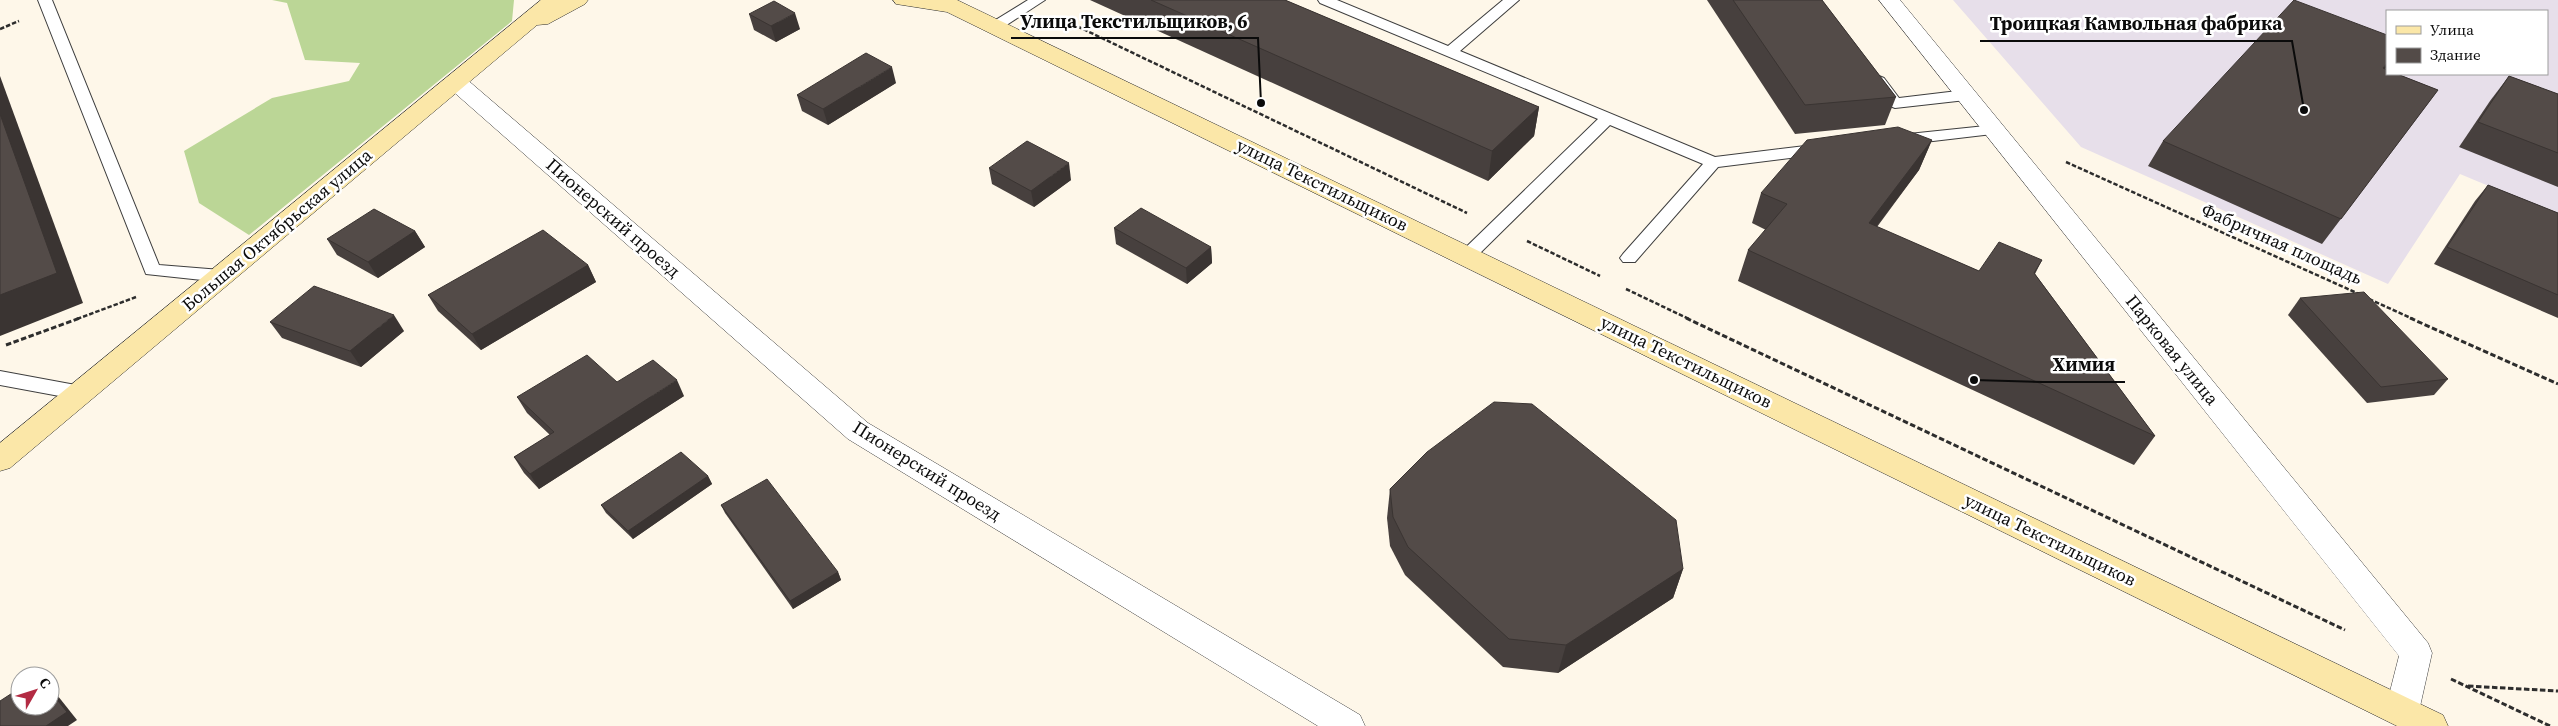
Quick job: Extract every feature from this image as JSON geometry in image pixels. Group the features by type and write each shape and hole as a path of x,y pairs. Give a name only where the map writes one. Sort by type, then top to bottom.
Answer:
{"main road":[{"name":"Большая Октябрьская улица","path":"0,460 554,0"},
{"path":"513,35 578,0"},
{"path":"904,0 909,2 946,3"},
{"name":"улица Текстильщиков","path":"946,3 2431,726"}],"street":[{"name":"Парковая улица","path":"1889,0 2416,653 2402,711"},
{"name":"Пионерский проезд","path":"456,82 858,431 1348,726"}],"lane":[{"path":"45,0 152,270 221,276"},
{"path":"1325,0 1713,162 1840,147"},
{"path":"1448,52 1512,0"},
{"path":"994,27 1035,2"},
{"path":"1871,71 1896,102 1966,95"},
{"path":"1467,256 1498,228 1608,118"},
{"path":"1879,142 1995,130"},
{"path":"1629,258 1713,162"},
{"path":"0,378 81,393"}],"path":[{"path":"1035,2 1606,279"},
{"name":"Фабричная площадь","path":"2058,158 2558,384"},
{"path":"1624,288 2346,630"},
{"path":"2550,726 2465,686 2558,691"}],"shaded area":[{"path":"1953,0 2558,0 2558,215 2460,174 2388,284 2081,147"}],"green space":[{"path":"272,0 514,0 512,21 249,235 199,203 184,151 272,98 349,81 360,63 305,60 287,3"}],"building":[{"path":"1151,0 1285,0 1539,107 1492,151"},
{"path":"1733,0 1822,0 1896,97 1805,105"},
{"path":"2294,0 2386,35 2386,64 2383,68 2386,70 2386,75 2400,75 2438,90 2341,219 2163,141"},
{"path":"774,1 795,13 771,26 749,14"},
{"path":"866,53 892,67 823,109 797,95"},
{"path":"2509,76 2558,94 2558,153 2478,122"},
{"path":"0,114 57,273 0,295"},
{"path":"1898,127 1932,140 1869,223 1979,271 1999,242 2042,260 2034,273 2155,436 1748,250 1787,204 1761,193 1807,140"},
{"path":"1027,141 1069,163 1031,191 989,168"},
{"path":"2488,185 2558,213 2558,295 2447,247"},
{"path":"1141,208 1211,247 1186,268 1114,228"},
{"path":"374,209 415,231 368,262 327,239"},
{"path":"543,230 588,265 472,334 428,295"},
{"path":"314,286 394,315 350,351 270,322"},
{"path":"2364,292 2448,379 2381,387 2300,298"},
{"path":"587,355 617,382 653,360 677,380 530,474 514,457 554,432 517,397"},
{"path":"1494,402 1532,404 1676,520 1683,569 1566,645 1509,639 1408,547 1393,517 1390,489 1427,452"},
{"path":"681,452 708,476 628,531 601,505"},
{"path":"767,479 838,572 790,601 721,505"},
{"path":"10,694 10,716 60,716 60,703 67,712 46,726 0,726 0,701"}],"place":[{"name":"Улица Текстильщиков, 6","path":"1261,103"},
{"name":"Троицкая Камвольная фабрика","path":"2304,110"},
{"name":"Химия","path":"1974,380"}]}
